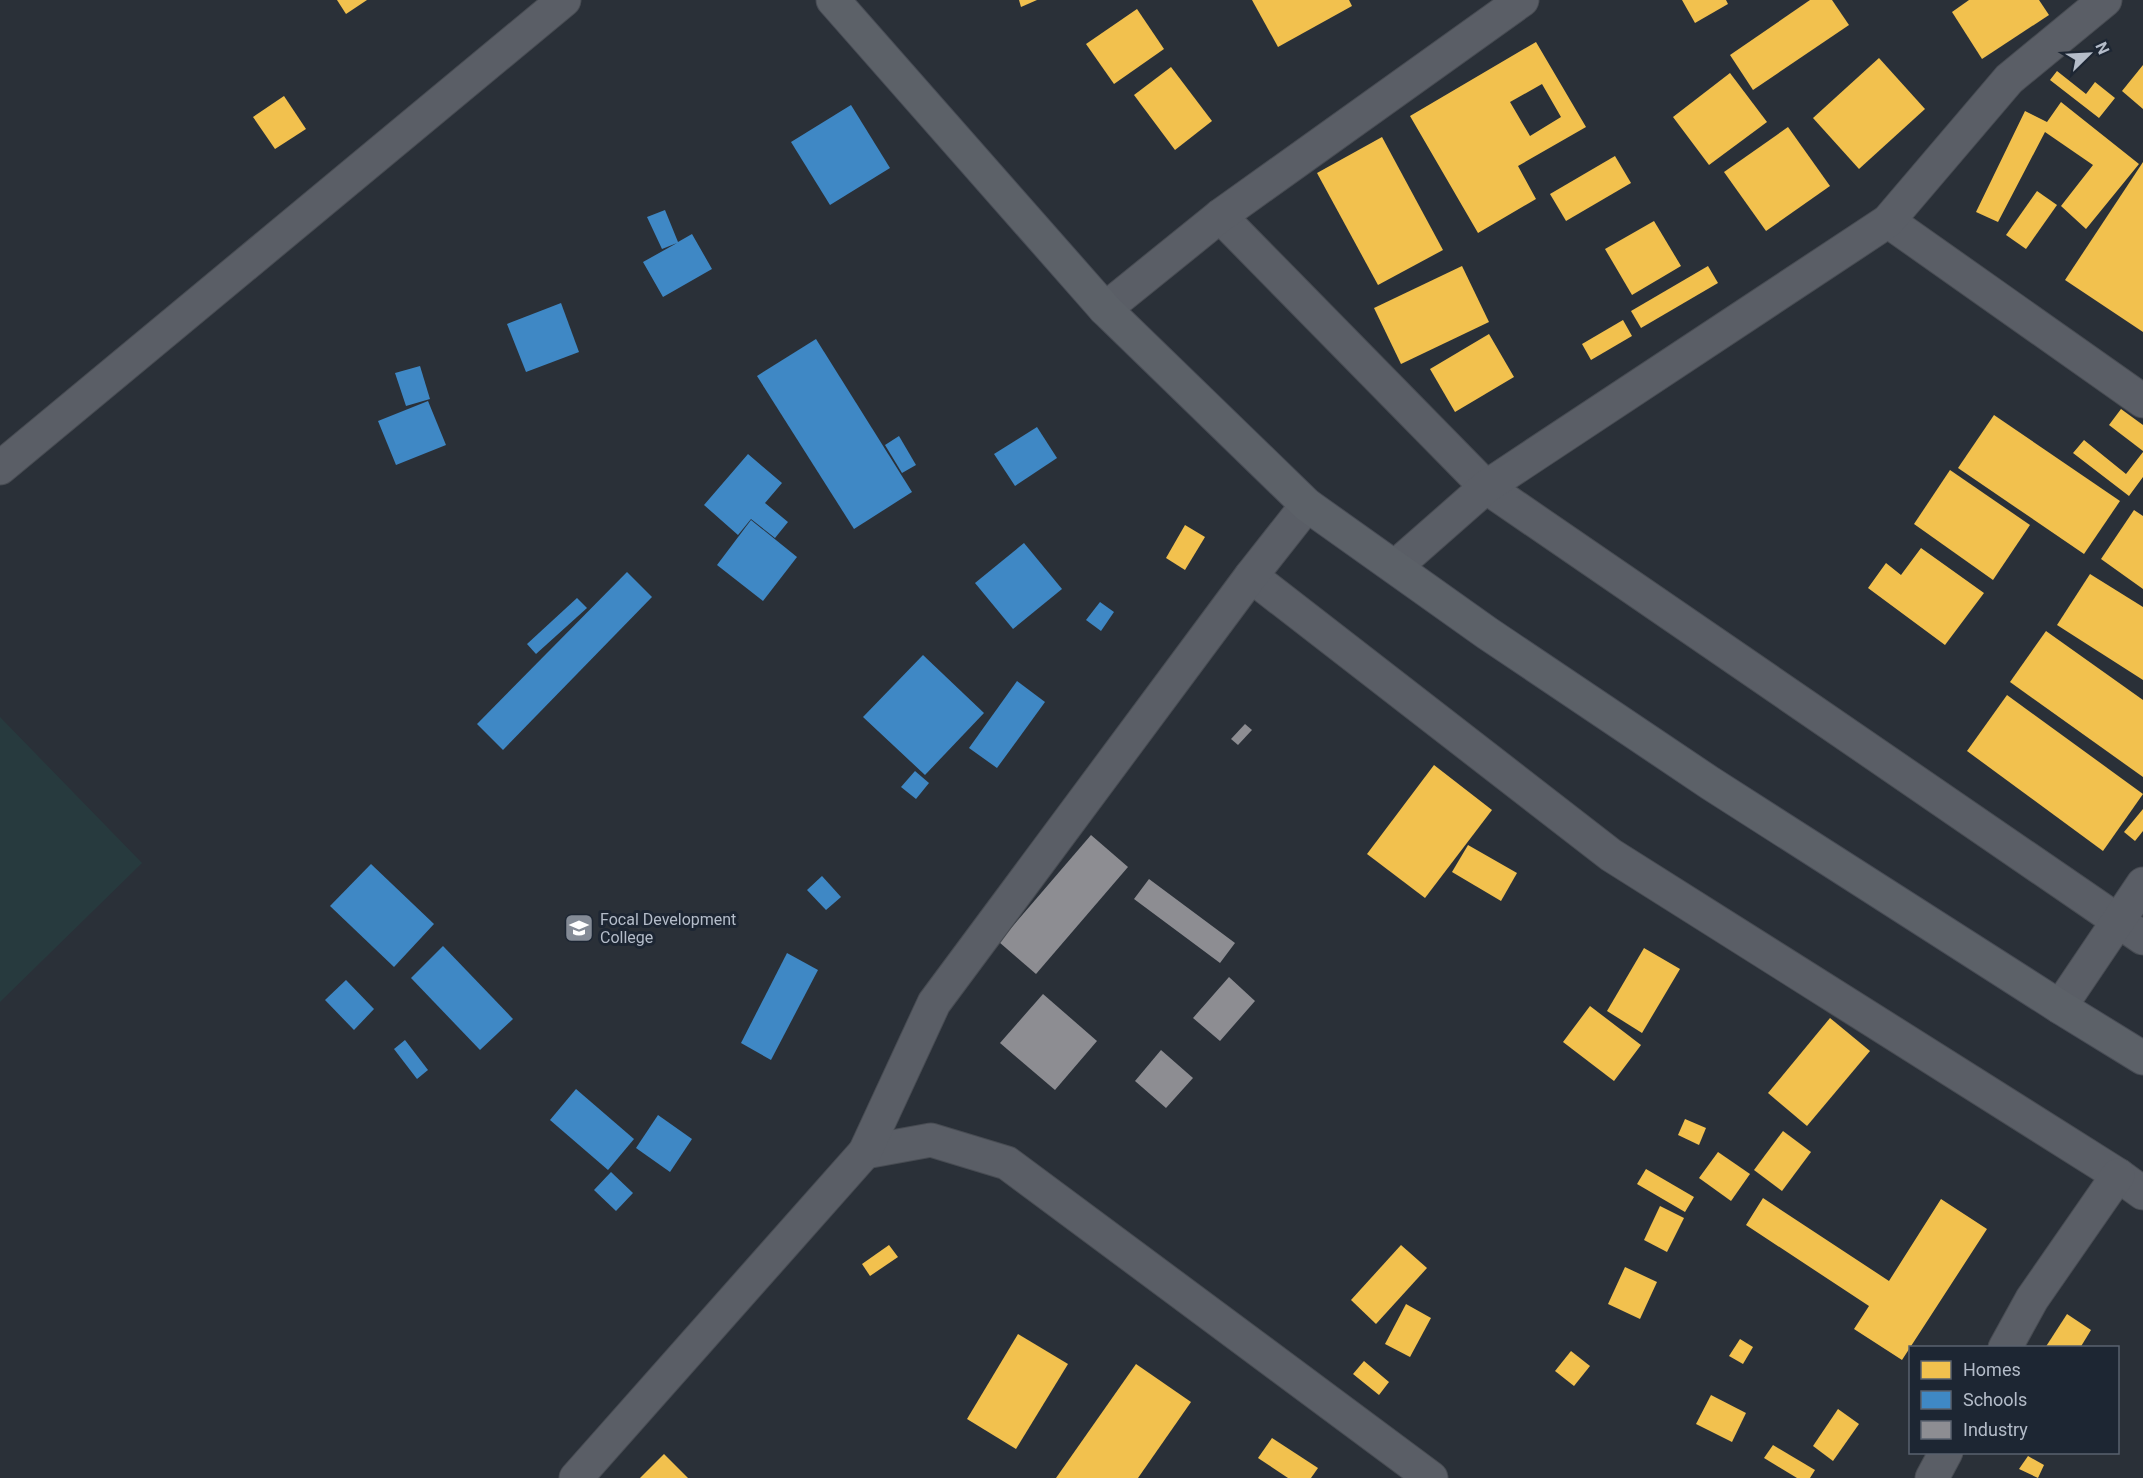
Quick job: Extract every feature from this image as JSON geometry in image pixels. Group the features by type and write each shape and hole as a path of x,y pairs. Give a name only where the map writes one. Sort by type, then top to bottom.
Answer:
{"main road":[{"path":"833,0 1105,309 1307,505 1487,633 1710,783 2143,1058"}],"street":[{"path":"0,468 564,0"},
{"path":"1105,309 1220,216 1522,0"},
{"path":"1395,567 1486,487 1888,221 2009,78 2105,0"},
{"path":"1220,216 1486,487 2130,930"},
{"path":"1888,221 2143,401"},
{"path":"576,1478 865,1152 934,1003 1251,576 1307,505"},
{"path":"1251,576 1611,855 2131,1184 2032,1299 2006,1346"},
{"path":"2060,1007 2130,930 2143,884"},
{"path":"865,1152 931,1140 1007,1163 1431,1478"},
{"path":"1932,1478 1945,1454"}],"green space":[{"path":"0,717 142,863 0,1002"}],"building: Homes":[{"path":"337,0 367,0 346,14"},
{"path":"1019,0 1037,0 1021,7"},
{"path":"1252,0 1349,0 1352,6 1278,47"},
{"path":"1682,0 1726,0 1728,4 1695,23"},
{"path":"1810,0 1832,0 1849,25 1753,90 1730,55"},
{"path":"1969,0 2039,0 2049,15 1982,59 1952,12"},
{"path":"1137,9 1164,49 1114,84 1086,44"},
{"path":"1536,42 1586,127 1518,166 1536,199 1478,233 1410,116","holes":["1542,84 1561,117 1530,136 1510,102"]},
{"path":"1879,58 1925,109 1859,169 1813,118"},
{"path":"2143,65 2143,109 2122,91"},
{"path":"1171,67 1212,121 1175,150 1134,95"},
{"path":"2057,71 2086,94 2095,82 2115,98 2099,118 2050,80"},
{"path":"1730,73 1767,122 1709,165 1673,117"},
{"path":"284,96 306,129 275,149 253,117"},
{"path":"2061,102 2139,164 2086,229 2061,206 2093,165 2045,132 1998,222 1976,212 2025,111 2047,122"},
{"path":"1788,127 1830,186 1766,231 1724,172"},
{"path":"1382,137 1443,250 1378,285 1317,173"},
{"path":"1615,156 1631,183 1566,221 1550,194"},
{"path":"2143,162 2143,332 2065,280"},
{"path":"2037,191 2057,205 2026,249 2006,235"},
{"path":"1654,221 1681,266 1632,295 1605,249"},
{"path":"1462,266 1489,322 1401,364 1374,308"},
{"path":"1708,266 1718,283 1641,328 1631,311"},
{"path":"1623,320 1632,336 1591,360 1582,344"},
{"path":"1489,334 1514,377 1455,412 1430,369"},
{"path":"2121,409 2143,425 2143,451 2109,425"},
{"path":"1994,415 2120,501 2084,554 1958,468"},
{"path":"2084,440 2126,474 2143,452 2143,477 2129,496 2073,453"},
{"path":"1950,470 2030,525 1993,580 1914,524"},
{"path":"2134,510 2143,516 2143,589 2101,559"},
{"path":"1185,525 1205,537 1185,570 1166,558"},
{"path":"1921,548 1984,593 1945,645 1868,588 1886,563 1901,575"},
{"path":"2090,574 2143,607 2143,680 2057,625"},
{"path":"2046,631 2143,700 2143,777 2010,682"},
{"path":"2007,695 2143,794 2103,851 1967,751"},
{"path":"1434,765 1492,810 1425,898 1367,854"},
{"path":"2143,809 2143,831 2135,841 2124,832"},
{"path":"1468,845 1517,873 1501,901 1452,872"},
{"path":"1644,948 1680,969 1642,1033 1607,1011"},
{"path":"1590,1006 1641,1045 1614,1081 1563,1042"},
{"path":"1830,1018 1870,1051 1807,1126 1768,1093"},
{"path":"1685,1119 1706,1128 1699,1145 1678,1135"},
{"path":"1783,1131 1811,1152 1782,1191 1754,1170"},
{"path":"1718,1152 1750,1174 1731,1201 1699,1178"},
{"path":"1646,1169 1694,1197 1685,1212 1637,1184"},
{"path":"1763,1198 1889,1281 1941,1199 1987,1229 1902,1360 1854,1329 1869,1306 1746,1225"},
{"path":"1660,1206 1684,1218 1667,1252 1644,1240"},
{"path":"889,1245 898,1257 870,1276 862,1264"},
{"path":"1401,1245 1427,1268 1376,1324 1351,1300"},
{"path":"1625,1267 1657,1282 1640,1319 1608,1304"},
{"path":"1406,1304 1431,1318 1410,1357 1385,1344"},
{"path":"2067,1314 2091,1330 2081,1346 2046,1346"},
{"path":"1018,1334 1068,1364 1016,1449 967,1419"},
{"path":"1740,1339 1753,1347 1743,1364 1729,1356"},
{"path":"1571,1351 1590,1366 1574,1386 1555,1371"},
{"path":"1364,1361 1389,1382 1379,1395 1353,1374"},
{"path":"1136,1364 1191,1402 1138,1478 1056,1478"},
{"path":"1711,1395 1746,1413 1732,1442 1696,1424"},
{"path":"1838,1409 1859,1424 1833,1461 1813,1446"},
{"path":"1272,1438 1318,1468 1311,1478 1288,1478 1258,1458"},
{"path":"1773,1445 1815,1470 1810,1478 1797,1478 1764,1458"},
{"path":"664,1454 688,1478 640,1478"},
{"path":"2028,1456 2044,1465 2038,1478 2019,1469"}],"building: Schools":[{"path":"851,105 890,168 830,205 791,142"},
{"path":"665,210 678,242 692,234 712,269 663,297 643,262 677,243 662,249 647,217"},
{"path":"561,303 579,352 526,372 507,324"},
{"path":"816,339 912,492 854,529 757,376"},
{"path":"420,366 430,399 406,406 395,373"},
{"path":"428,401 446,445 396,465 378,421"},
{"path":"1037,427 1057,458 1015,486 994,454"},
{"path":"899,436 916,465 902,473 885,445"},
{"path":"748,454 782,483 765,503 788,522 775,538 751,519 738,535 704,505"},
{"path":"751,520 797,557 763,601 717,565"},
{"path":"1024,543 1062,589 1013,629 975,583"},
{"path":"627,572 652,597 503,750 477,724"},
{"path":"577,598 587,608 536,654 527,644"},
{"path":"1100,602 1114,612 1101,631 1086,620"},
{"path":"923,655 984,713 925,775 863,717"},
{"path":"1017,681 1045,702 997,768 969,748"},
{"path":"915,771 929,783 916,799 901,787"},
{"path":"371,864 434,924 394,967 330,906"},
{"path":"822,876 841,897 826,910 807,890"},
{"path":"443,946 513,1019 480,1050 411,978"},
{"path":"787,953 818,970 771,1060 741,1043"},
{"path":"346,980 374,1009 354,1030 325,1000"},
{"path":"405,1040 428,1070 417,1079 394,1049"},
{"path":"576,1089 634,1139 608,1170 550,1120"},
{"path":"658,1115 692,1139 670,1172 636,1148"},
{"path":"611,1172 633,1193 616,1211 594,1190"}],"building: Industry":[{"path":"1245,724 1252,730 1238,745 1231,739"},
{"path":"1091,835 1128,867 1036,974 999,942"},
{"path":"1149,879 1235,943 1220,963 1134,899"},
{"path":"1229,977 1255,1001 1220,1041 1193,1018"},
{"path":"1043,994 1097,1041 1055,1090 1000,1043"},
{"path":"1161,1050 1193,1078 1166,1108 1135,1081"}],"place":[{"name":"Focal Development College","path":"579,928"}]}
